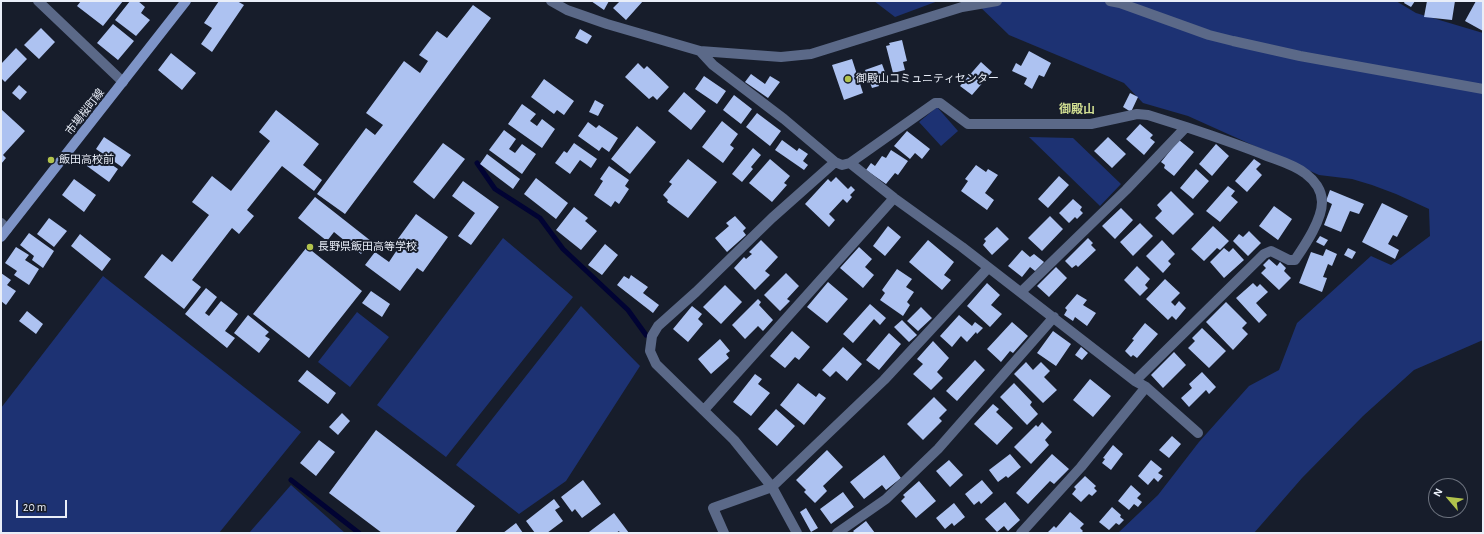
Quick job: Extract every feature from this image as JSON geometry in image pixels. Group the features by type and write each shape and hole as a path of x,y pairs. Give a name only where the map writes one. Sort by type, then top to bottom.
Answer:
{"main road":[{"name":"市場桜町線","path":"3,230 123,82 186,1"}],"street":[{"path":"38,1 123,82"},
{"path":"551,1 567,10 607,24 700,51 781,57 811,54 874,36 962,7 997,1"},
{"path":"1110,1 1120,3 1209,35 1233,41 1300,56 1483,88"},
{"path":"700,51 713,65 784,119 835,162 842,165 850,163 935,103 940,103 968,124 1091,124 1137,114 1148,116 1186,127 1294,166 1314,180 1322,201 1320,212 1313,229 1295,260 1289,260 1271,251 1264,254 1135,381"},
{"path":"1021,292 1121,195 1186,127"},
{"path":"797,533 772,487 734,440 656,364 650,350 652,336 658,326 696,292 772,218 835,162"},
{"path":"850,163 894,198 962,247 1054,317 1135,381 1146,387 1198,433"},
{"path":"704,410 894,198"},
{"path":"724,533 713,508 772,487 884,380 988,268"},
{"path":"837,533 886,499 938,449 1054,317"},
{"path":"1022,533 1081,467 1146,387"}],"shaded area":[{"path":"874,1 938,1 895,17"},
{"path":"974,1 1396,1 1416,13 1483,33 1483,340 1414,370 1363,416 1302,478 1254,533 1118,533 1158,495 1199,442 1249,386 1279,370 1297,323 1371,256 1391,265 1430,236 1429,209 1372,185 1352,179 1319,175 1188,116 1143,103 1124,83 1009,35"},
{"path":"937,107 958,131 941,146 919,122"},
{"path":"1029,137 1073,138 1121,184 1100,206"},
{"path":"503,238 573,297 446,457 377,405"},
{"path":"103,276 301,432 219,533 1,533 1,408"},
{"path":"581,306 640,366 566,481 519,514 456,465"},
{"path":"357,312 389,337 350,387 318,362"},
{"path":"291,485 345,533 249,533"}],"building":[{"path":"81,1 123,1 103,26 77,6"},
{"path":"130,1 138,1 145,7 141,13 150,20 136,36 115,20"},
{"path":"219,1 237,1 244,5 212,52 201,44 212,28 204,23"},
{"path":"591,1 609,1 604,10"},
{"path":"620,1 643,1 626,20 613,8"},
{"path":"1405,1 1415,1 1411,7 1404,3"},
{"path":"1427,1 1455,1 1452,20 1424,17"},
{"path":"1476,1 1483,1 1483,31 1465,21"},
{"path":"473,5 491,18 345,214 317,194 366,128 375,135 383,125 366,113 404,61 420,73 428,61 419,55 437,31 447,38"},
{"path":"113,24 134,41 118,60 97,43"},
{"path":"41,28 55,42 39,59 24,45"},
{"path":"580,29 592,36 587,44 575,38"},
{"path":"902,40 907,61 903,62 905,70 893,73 886,46 890,45 889,43"},
{"path":"16,48 27,59 5,82 1,78 1,64"},
{"path":"1029,51 1051,63 1044,77 1039,75 1032,89 1024,84 1027,78 1012,71 1016,63 1021,66"},
{"path":"171,53 196,73 182,90 158,70"},
{"name":"御殿山コミュニティセンター","path":"852,59 863,93 844,100 832,65"},
{"path":"981,62 992,72 972,95 960,86"},
{"path":"638,63 644,69 647,66 669,87 657,100 653,96 649,99 625,77"},
{"path":"882,64 888,80 878,84 879,86 872,88 865,70"},
{"path":"751,74 765,84 770,76 780,82 768,98 745,82"},
{"path":"704,76 726,91 717,104 695,89"},
{"path":"544,79 574,101 564,115 557,110 554,114 531,97"},
{"path":"19,85 27,92 20,100 12,93"},
{"path":"684,92 706,111 691,130 668,111"},
{"path":"1130,93 1138,97 1131,112 1123,107"},
{"path":"734,95 752,109 741,124 723,110"},
{"path":"595,100 604,105 598,116 589,112"},
{"path":"522,104 536,114 530,121 537,126 542,119 555,129 542,148 508,124"},
{"path":"1,109 25,131 3,155 6,158 1,164"},
{"path":"276,110 319,144 303,165 322,180 314,191 282,166 247,210 254,216 239,234 232,228 192,280 201,287 184,309 144,277 162,254 172,262 209,215 192,202 212,176 231,191 270,141 259,132"},
{"path":"757,113 781,131 770,146 746,127"},
{"path":"722,121 738,134 730,145 734,148 723,163 702,147"},
{"path":"588,122 596,128 599,125 618,138 609,152 602,147 599,151 578,136"},
{"path":"1140,124 1153,135 1150,138 1155,142 1144,155 1126,139"},
{"path":"637,126 656,142 630,174 611,159"},
{"path":"504,130 516,139 509,149 515,153 522,144 536,154 522,174 489,150"},
{"path":"907,131 930,149 922,159 915,153 910,159 894,146"},
{"path":"104,137 131,155 122,167 96,149"},
{"path":"1108,137 1126,154 1112,168 1094,151"},
{"path":"782,140 797,151 799,148 808,154 803,161 808,165 804,170 775,150"},
{"path":"1179,140 1194,152 1174,176 1164,168 1165,165 1161,162"},
{"path":"443,143 465,159 434,199 413,182"},
{"path":"574,143 597,159 591,168 580,160 570,174 555,163 564,151 567,153"},
{"path":"1216,144 1229,156 1212,176 1199,164"},
{"path":"753,148 761,155 751,167 753,169 742,182 732,174"},
{"path":"891,150 908,161 898,175 895,173 886,184 866,170 871,163 875,166 882,156 886,158"},
{"path":"96,154 118,169 109,182 87,166"},
{"path":"487,154 520,179 513,189 480,164"},
{"path":"688,159 717,182 688,218 667,202 668,200 663,195 672,184 669,182"},
{"path":"770,159 790,176 784,183 787,185 772,202 749,183"},
{"path":"1254,159 1261,164 1256,169 1262,175 1247,192 1235,181"},
{"path":"976,165 986,172 988,169 998,175 985,193 994,200 987,210 961,191 968,181 965,179"},
{"path":"609,166 629,180 625,186 629,189 619,204 615,201 611,207 594,195 603,181 600,179"},
{"path":"1196,169 1209,181 1193,199 1180,188"},
{"path":"1059,176 1069,185 1048,208 1038,199"},
{"path":"836,177 848,189 851,186 855,190 850,195 852,197 847,203 843,199 829,214 835,220 829,227 805,204 828,179 831,182"},
{"path":"536,178 568,203 556,219 524,194"},
{"path":"74,179 96,195 84,212 62,195"},
{"path":"463,181 499,207 471,245 458,236 475,213 452,196"},
{"path":"1228,186 1235,191 1231,196 1238,202 1220,222 1206,211"},
{"path":"1330,190 1364,204 1359,214 1350,211 1341,232 1324,225 1332,204 1326,201"},
{"path":"1171,191 1194,214 1173,235 1155,218 1162,211 1157,205"},
{"path":"315,197 371,241 361,254 334,232 327,241 298,218"},
{"path":"1073,199 1082,207 1080,210 1083,213 1077,219 1075,217 1069,223 1059,213"},
{"path":"1382,203 1408,216 1397,237 1393,235 1388,244 1399,250 1395,259 1362,242"},
{"path":"1274,206 1292,219 1278,240 1259,226"},
{"path":"574,207 588,218 585,221 597,231 581,250 556,230"},
{"path":"1121,208 1133,220 1115,239 1102,226"},
{"path":"416,214 448,237 423,272 417,268 400,291 365,265 375,252 389,262 397,250 392,247"},
{"path":"735,216 746,228 743,231 746,235 727,252 715,238 729,226 726,223"},
{"path":"1050,216 1063,229 1042,251 1028,238"},
{"path":"49,218 67,231 54,247 37,234"},
{"path":"1140,223 1153,236 1133,256 1120,242"},
{"path":"888,226 901,237 885,256 873,246"},
{"path":"1213,226 1229,241 1220,250 1217,248 1204,261 1191,249"},
{"path":"997,227 1009,239 992,255 983,245 986,241 984,239"},
{"path":"1249,231 1261,243 1248,256 1233,241 1239,234 1243,237"},
{"path":"29,233 54,251 43,268 32,260 34,256 20,245"},
{"path":"80,234 111,259 102,271 71,246"},
{"path":"1320,236 1328,240 1324,246 1316,242"},
{"path":"1088,238 1093,243 1091,245 1096,250 1078,267 1076,265 1072,268 1065,261"},
{"path":"761,240 778,257 765,271 770,275 755,290 734,268 744,257 746,259 752,254 749,252"},
{"path":"928,240 954,262 944,275 951,280 942,290 909,262"},
{"path":"1162,240 1175,254 1168,261 1171,264 1163,273 1146,256"},
{"path":"605,244 618,255 602,275 588,265"},
{"path":"16,247 29,255 25,260 39,269 29,285 14,275 17,271 5,263"},
{"path":"307,247 362,291 309,358 253,314"},
{"path":"859,247 872,259 865,267 874,275 863,288 840,268"},
{"path":"1224,248 1229,252 1233,248 1244,260 1224,278 1210,262"},
{"path":"1348,248 1356,252 1352,259 1344,255"},
{"path":"1326,249 1337,254 1332,266 1328,264 1323,277 1327,278 1322,292 1299,283 1311,252 1323,256"},
{"path":"1022,250 1030,257 1034,254 1044,262 1035,271 1030,267 1022,277 1008,266"},
{"path":"1269,259 1277,266 1280,262 1286,268 1284,271 1291,278 1279,290 1261,273 1266,268 1263,265"},
{"path":"1137,266 1150,279 1145,285 1148,288 1140,296 1124,280"},
{"path":"1056,267 1067,278 1049,297 1037,286"},
{"path":"897,269 912,279 906,287 914,292 907,302 910,305 903,316 880,300 885,293 882,290"},
{"path":"1,273 11,280 7,285 16,291 6,305 1,301"},
{"path":"786,273 799,286 787,299 790,301 780,311 764,295"},
{"path":"631,275 648,287 643,293 659,305 653,313 617,285 624,276 629,279"},
{"path":"1165,279 1180,293 1171,302 1175,306 1179,301 1186,308 1176,320 1172,316 1168,320 1146,299"},
{"path":"828,282 848,299 827,323 807,307"},
{"path":"987,283 1000,295 991,305 1002,314 990,327 967,306"},
{"path":"1253,283 1257,287 1260,284 1268,292 1256,303 1267,315 1259,323 1236,298"},
{"path":"725,285 742,302 721,324 703,307"},
{"path":"206,288 217,297 205,313 209,316 221,301 238,314 225,331 235,338 227,348 185,314"},
{"path":"371,291 390,304 382,317 362,303"},
{"path":"1077,294 1087,300 1083,305 1096,313 1087,326 1075,317 1073,321 1064,315 1067,310 1065,308"},
{"path":"758,299 761,302 759,305 773,320 763,331 758,326 745,339 732,325"},
{"path":"1226,302 1247,323 1242,328 1248,334 1233,350 1206,322"},
{"path":"870,304 886,318 880,325 874,319 853,343 843,334"},
{"path":"692,306 702,314 698,319 703,324 688,342 673,329"},
{"path":"921,307 932,318 918,331 907,321"},
{"path":"27,311 43,324 36,334 19,321"},
{"path":"248,315 269,332 265,336 270,339 259,353 234,333"},
{"path":"959,315 972,326 975,322 983,328 977,334 976,332 967,342 961,336 952,347 940,336"},
{"path":"902,320 917,335 909,342 894,327"},
{"path":"1012,322 1028,336 1013,353 1010,351 1001,362 987,349"},
{"path":"1145,323 1158,334 1137,358 1133,355 1131,357 1125,351 1134,340 1132,339"},
{"path":"1202,328 1226,351 1209,368 1188,348 1195,341 1192,338"},
{"path":"792,331 810,347 799,360 795,357 785,368 770,356"},
{"path":"1053,331 1071,344 1056,366 1037,353"},
{"path":"889,333 901,344 879,370 866,360"},
{"path":"720,339 730,351 726,354 729,358 711,374 698,359"},
{"path":"933,341 949,358 937,372 943,378 931,390 913,374 923,364 917,359"},
{"path":"843,347 862,364 847,381 836,371 830,377 822,370"},
{"path":"1081,347 1088,353 1082,360 1075,355"},
{"path":"1174,352 1186,365 1163,388 1151,375"},
{"path":"975,360 985,370 957,401 946,391"},
{"path":"1026,362 1033,370 1041,362 1050,371 1044,377 1057,390 1043,403 1014,374"},
{"path":"307,370 336,393 328,404 298,381"},
{"path":"1202,372 1216,387 1209,394 1206,390 1189,407 1181,398 1192,388 1189,384"},
{"path":"755,374 762,379 758,384 770,393 751,416 733,402"},
{"path":"1090,379 1111,396 1093,417 1073,400"},
{"path":"798,383 816,397 819,393 826,398 804,425 780,405"},
{"path":"1014,383 1032,402 1030,405 1038,414 1027,425 1000,397"},
{"path":"934,397 947,410 939,418 942,421 923,440 907,424"},
{"path":"993,404 999,409 996,412 1013,428 997,445 974,424"},
{"path":"776,409 795,426 777,446 758,429"},
{"path":"342,413 350,421 338,435 329,427"},
{"path":"1042,422 1052,432 1045,440 1049,445 1031,464 1014,447 1036,425 1038,427"},
{"path":"376,430 475,506 455,533 382,533 329,493"},
{"path":"1172,436 1181,444 1169,458 1159,450"},
{"path":"319,440 335,452 316,476 300,463"},
{"path":"1113,445 1123,454 1111,470 1102,463 1105,459 1103,458"},
{"path":"827,450 843,467 823,486 827,491 815,503 804,492 806,490 796,480"},
{"path":"1010,454 1021,467 1008,478 1006,476 998,482 989,470"},
{"path":"1052,454 1069,469 1054,484 1050,481 1028,504 1016,493"},
{"path":"884,455 901,478 886,490 882,485 864,499 850,482"},
{"path":"949,460 963,475 950,487 936,471"},
{"path":"1151,460 1162,469 1158,473 1163,476 1158,482 1154,478 1148,485 1138,476"},
{"path":"1085,476 1096,486 1094,488 1097,491 1092,496 1089,494 1081,502 1072,494 1076,489 1074,487"},
{"path":"583,480 601,504 582,518 575,509 572,512 561,497"},
{"path":"982,480 993,493 981,504 979,501 974,505 965,494"},
{"path":"919,481 936,501 916,518 901,501 905,497 903,495"},
{"path":"1131,485 1141,494 1137,498 1142,502 1138,507 1134,504 1129,510 1118,501"},
{"path":"843,492 854,507 831,524 820,509"},
{"path":"554,499 560,507 555,510 563,521 547,533 535,533 526,521"},
{"path":"1005,502 1020,520 1008,531 1004,526 997,532 985,519"},
{"path":"954,503 965,517 954,526 952,523 945,529 936,518"},
{"path":"1112,507 1124,520 1119,525 1116,523 1109,530 1099,522"},
{"path":"806,508 818,528 811,532 800,512"},
{"path":"1070,512 1084,524 1080,528 1083,531 1081,533 1048,532 1054,526 1056,528"},
{"path":"614,513 629,533 620,533 619,531 616,533 589,532"},
{"path":"866,521 875,533 855,533 853,531"},
{"path":"516,523 523,533 503,533"}],"waterway":[{"path":"477,163 495,189 540,218 563,249 628,310 646,335"},
{"path":"291,480 359,533"}],"place":[{"name":"御殿山コミュニティセンター","path":"848,79"},
{"name":"飯田高校前","path":"51,160"},
{"name":"長野県飯田高等学校","path":"310,247"}],"district":[{"name":"御殿山","path":"1077,109"}]}
